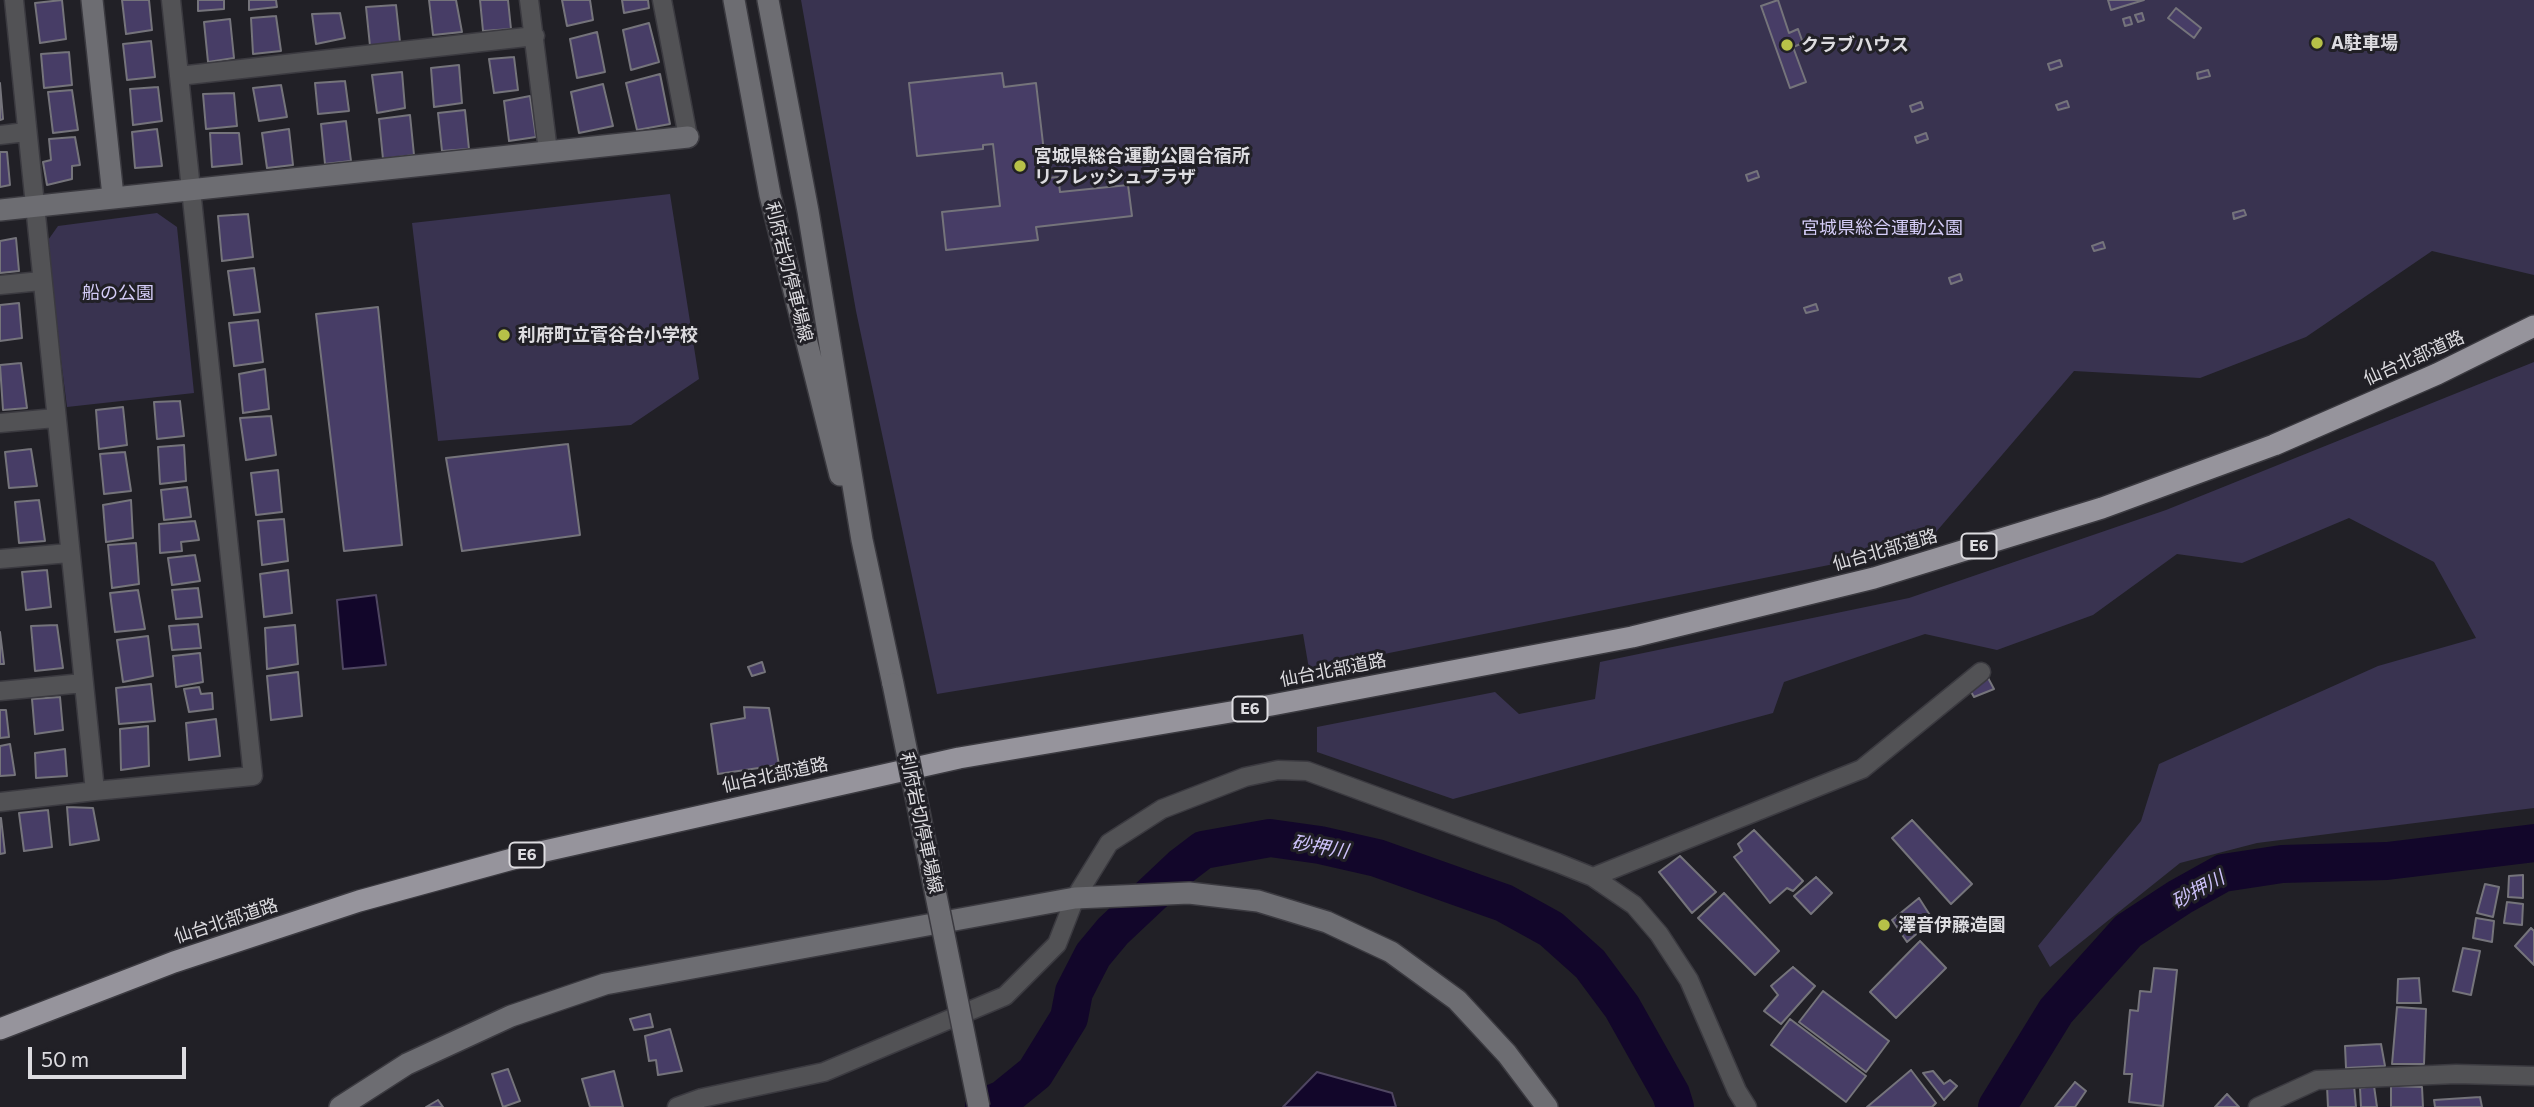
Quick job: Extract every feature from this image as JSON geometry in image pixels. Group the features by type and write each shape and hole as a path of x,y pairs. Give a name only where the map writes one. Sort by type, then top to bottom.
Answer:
{"highway":[{"name":"仙台北部道路","path":"0,1029 188,957 359,901 514,858 959,758 1071,740 1632,637 1860,582 2077,516 2274,445 2534,326"}],"street":[{"path":"92,0 113,196"},
{"path":"0,802 253,776 171,0"},
{"path":"529,0 548,151"},
{"path":"0,210 688,137 662,0"},
{"name":"利府岩切停車場線","path":"734,0 769,195 836,463 862,540"},
{"name":"利府岩切停車場線","path":"768,0 808,211 862,540 979,1107"},
{"path":"9,4 26,132 95,791"},
{"path":"178,76 535,36"},
{"path":"0,135 26,132"},
{"path":"0,285 41,281"},
{"path":"0,423 55,418"},
{"path":"0,559 69,552"},
{"path":"1593,877 1862,769 1981,672"},
{"path":"0,691 83,683"},
{"path":"677,1107 704,1103 824,1072 1005,996 1057,944 1075,898 1109,843 1162,808 1245,777 1278,770 1307,771 1593,877 1634,905 1659,934 1689,980 1737,1091 1747,1107"},
{"path":"340,1107 407,1064 511,1016 606,984 1075,898 1189,893 1258,901 1326,922 1391,953 1423,973 1465,1009 1507,1054 1548,1107"},
{"path":"2258,1107 2317,1080 2456,1074 2534,1076"}],"green space":[{"name":"宮城県総合運動公園","path":"801,0 2534,0 2534,275 2432,251 2306,337 2200,378 2074,371 1924,546 1309,669 1303,634 937,694 856,311"},
{"path":"670,194 699,379 631,425 438,441 412,223"},
{"name":"船の公園","path":"157,213 177,227 194,393 67,407 46,243 58,226"},
{"path":"2534,362 2534,808 2257,843 2180,863 2050,967 2038,946 2141,821 2159,764 2378,666 2476,638 2434,562 2349,518 2242,563 2177,554 2093,615 1997,650 1925,634 1784,682 1773,713 1453,799 1317,752 1317,727 1495,692 1519,714 1595,699 1600,662 1909,598 2166,510"}],"shaded area":[{"path":"376,595 386,665 343,669 337,600"},
{"path":"1317,1072 1392,1093 1396,1107 1283,1107"}],"building":[{"path":"62,0 66,39 40,43 35,3"},
{"path":"122,0 149,0 152,30 126,34"},
{"path":"198,0 224,0 224,9 198,11"},
{"path":"249,0 276,0 277,7 249,10"},
{"path":"429,0 456,0 462,32 433,35"},
{"path":"480,0 508,0 511,29 483,31"},
{"path":"562,0 590,0 593,20 567,26"},
{"path":"622,0 648,0 649,8 624,13"},
{"name":"クラブハウス","path":"1778,0 1789,33 1798,29 1803,43 1793,47 1806,82 1790,88 1761,6"},
{"path":"2108,0 2144,0 2111,10"},
{"path":"396,5 400,42 370,46 366,7"},
{"path":"2176,8 2201,28 2194,38 2168,18"},
{"path":"340,13 345,38 316,44 312,14"},
{"path":"2142,13 2144,20 2138,22 2135,15"},
{"path":"276,16 281,51 253,54 251,18"},
{"path":"2130,17 2132,24 2125,26 2123,19"},
{"path":"230,19 234,58 208,62 204,22"},
{"path":"649,23 659,62 631,70 623,30"},
{"path":"597,32 605,72 577,78 570,39"},
{"path":"151,41 155,77 127,80 123,44"},
{"path":"69,52 72,85 44,88 41,54"},
{"path":"514,57 518,90 494,93 489,59"},
{"path":"2060,60 2062,66 2050,70 2048,64"},
{"path":"459,65 462,103 434,107 431,68"},
{"path":"2208,70 2210,76 2198,79 2197,73"},
{"path":"402,72 405,108 377,113 372,75"},
{"name":"宮城県総合運動公園合宿所 リフレッシュプラザ","path":"1002,73 1004,87 1036,83 1047,178 1058,177 1060,192 1128,185 1132,216 1036,227 1038,240 946,250 942,212 1000,206 993,144 983,145 983,149 917,156 909,83"},
{"path":"660,74 670,124 637,130 626,83"},
{"path":"345,81 349,111 318,114 315,83"},
{"path":"0,83 3,119 0,120"},
{"path":"603,84 613,126 579,133 571,92"},
{"path":"281,85 287,117 259,121 253,88"},
{"path":"158,87 162,121 133,125 130,89"},
{"path":"72,90 78,130 53,133 48,92"},
{"path":"234,93 237,126 206,129 203,94"},
{"path":"530,96 536,137 509,141 504,101"},
{"path":"2067,101 2069,107 2058,110 2056,105"},
{"path":"1921,102 1923,108 1912,112 1910,106"},
{"path":"465,110 469,149 442,151 438,113"},
{"path":"410,115 414,155 383,159 379,119"},
{"path":"346,121 351,161 325,164 321,124"},
{"path":"157,129 162,166 135,168 132,132"},
{"path":"289,129 293,165 267,168 262,133"},
{"path":"210,133 239,133 242,164 212,167"},
{"path":"1926,133 1928,139 1917,143 1915,137"},
{"path":"75,137 80,165 72,166 72,179 47,185 43,162 51,160 49,139"},
{"path":"0,152 7,152 10,185 0,187"},
{"path":"1757,171 1759,177 1748,181 1746,175"},
{"path":"2244,210 2246,215 2234,219 2233,213"},
{"path":"248,214 253,257 222,261 218,216"},
{"path":"16,238 19,271 0,273 0,241"},
{"path":"2103,242 2105,248 2094,251 2092,246"},
{"path":"254,268 260,312 234,315 228,271"},
{"path":"1960,274 1962,280 1951,284 1949,278"},
{"path":"19,303 22,338 0,341 0,305"},
{"path":"1816,304 1818,310 1806,313 1804,308"},
{"path":"378,307 402,545 344,551 316,314"},
{"path":"258,320 263,362 234,366 229,323"},
{"path":"21,363 27,408 3,410 0,365"},
{"path":"265,369 269,409 243,413 239,374"},
{"path":"180,401 184,436 157,439 154,402"},
{"path":"123,407 127,445 99,449 96,410"},
{"path":"271,416 276,455 246,460 240,418"},
{"path":"568,444 580,535 462,551 446,458"},
{"path":"184,445 186,481 160,484 158,447"},
{"path":"31,449 37,486 9,488 5,452"},
{"path":"125,452 131,491 104,494 100,454"},
{"path":"278,470 282,512 256,515 251,473"},
{"path":"187,487 191,517 164,520 161,490"},
{"path":"39,500 45,541 19,543 15,502"},
{"path":"131,500 133,538 106,542 103,505"},
{"path":"284,519 288,561 262,565 258,521"},
{"path":"195,521 199,540 181,542 182,551 160,553 159,524"},
{"path":"136,543 139,584 112,588 108,545"},
{"path":"195,555 200,581 172,585 168,558"},
{"path":"47,570 51,607 26,610 22,572"},
{"path":"288,570 292,613 264,617 260,574"},
{"path":"198,588 202,617 176,619 172,590"},
{"path":"138,590 145,629 115,632 110,593"},
{"path":"198,624 201,648 172,650 169,626"},
{"path":"57,625 63,668 35,671 31,626"},
{"path":"295,625 298,664 267,669 265,628"},
{"path":"0,632 4,664 0,664"},
{"path":"148,636 153,676 123,682 117,640"},
{"path":"200,653 203,682 176,687 173,656"},
{"path":"762,662 765,672 752,676 748,667"},
{"path":"298,672 302,716 271,720 267,676"},
{"path":"1987,676 1994,689 1974,697 1967,685"},
{"path":"151,684 155,721 119,724 116,688"},
{"path":"199,687 201,694 212,693 213,709 189,712 184,689"},
{"path":"60,697 63,730 35,734 32,699"},
{"path":"744,707 769,708 779,765 718,774 711,724 745,718"},
{"path":"0,710 6,710 9,737 0,738"},
{"path":"216,719 220,756 189,760 186,723"},
{"path":"148,726 149,766 121,770 120,729"},
{"path":"10,744 15,775 0,776 0,746"},
{"path":"65,749 67,776 36,778 35,753"},
{"path":"67,807 93,808 99,840 70,845"},
{"path":"48,810 52,847 24,851 19,813"},
{"path":"0,818 5,853 0,854"},
{"path":"1912,820 1972,884 1951,904 1892,838"},
{"path":"1754,830 1803,881 1793,891 1787,888 1770,903 1734,857 1742,851 1738,844"},
{"path":"1680,856 1716,892 1692,913 1659,872"},
{"path":"2523,875 2523,898 2508,897 2509,876"},
{"path":"1816,877 1832,893 1811,914 1794,896"},
{"path":"2485,884 2499,887 2493,917 2477,913"},
{"path":"1724,893 1779,951 1755,975 1698,918"},
{"path":"1919,898 1933,920 1907,942 1892,920"},
{"path":"2507,902 2523,904 2522,925 2504,923"},
{"path":"2476,918 2494,921 2492,942 2473,938"},
{"path":"2531,928 2534,931 2534,965 2515,946"},
{"path":"1920,941 1946,968 1896,1018 1870,992"},
{"path":"2463,948 2480,951 2471,995 2453,991"},
{"path":"1793,967 1815,986 1781,1024 1764,1011 1778,995 1771,986"},
{"path":"2154,968 2177,970 2163,1106 2129,1102 2132,1074 2124,1074 2130,1010 2138,1011 2140,991 2151,992"},
{"path":"2419,978 2421,1003 2397,1003 2398,979"},
{"path":"1823,991 1889,1041 1866,1072 1799,1022"},
{"path":"2397,1007 2426,1009 2424,1064 2392,1064"},
{"path":"650,1014 653,1027 634,1030 630,1019"},
{"path":"1790,1019 1866,1076 1846,1102 1771,1045"},
{"path":"670,1029 682,1071 658,1075 656,1060 649,1061 645,1036"},
{"path":"2381,1044 2385,1066 2346,1068 2345,1046"},
{"path":"508,1069 520,1101 503,1107 492,1074"},
{"path":"1911,1070 1936,1103 1932,1107 1867,1107"},
{"path":"614,1071 623,1107 590,1107 582,1079"},
{"path":"1933,1071 1944,1084 1950,1080 1957,1086 1944,1100 1923,1073"},
{"path":"2075,1082 2086,1091 2075,1107 2055,1107"},
{"path":"2354,1085 2356,1107 2328,1107 2327,1086"},
{"path":"2374,1086 2377,1107 2361,1107 2360,1088"},
{"path":"2391,1086 2422,1087 2423,1107 2391,1107"},
{"path":"2227,1094 2239,1107 2215,1107"},
{"path":"2480,1097 2482,1107 2435,1107 2434,1100"},
{"path":"438,1100 443,1107 426,1107"}],"waterway":[{"name":"砂押川","path":"984,1107 1003,1099 1035,1073 1069,1018 1074,992 1093,955 1113,931 1182,866 1203,850 1270,838 1320,845 1377,858 1504,903 1551,929 1590,964 1622,1007 1671,1094 1675,1107"},
{"name":"砂押川","path":"1997,1107 2056,1011 2128,931 2223,873 2282,864 2387,861 2534,843"}],"place":[{"name":"A駐車場","path":"2317,43"},
{"name":"クラブハウス","path":"1787,45"},
{"name":"宮城県総合運動公園合宿所 リフレッシュプラザ","path":"1020,166"},
{"name":"利府町立菅谷台小学校","path":"504,335"},
{"name":"澤音伊藤造園","path":"1884,925"}]}
